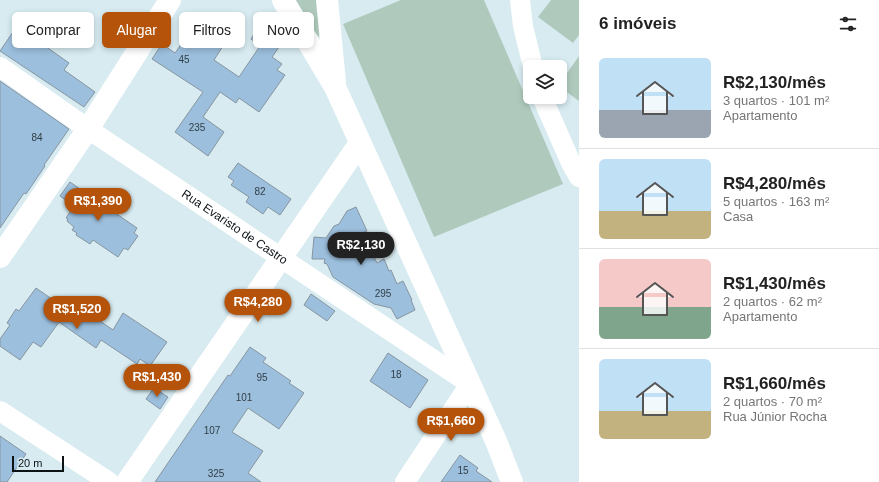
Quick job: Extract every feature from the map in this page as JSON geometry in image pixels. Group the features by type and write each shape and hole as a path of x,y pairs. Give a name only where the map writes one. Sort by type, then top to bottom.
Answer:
{"street":[{"path":"0,256 88,129 170,0"},
{"path":"283,0 335,87 496,441 512,482"},
{"path":"326,0 335,87"},
{"path":"520,0 523,26 531,60"},
{"name":"Rua Evaristo de Castro","path":"0,67 88,129 470,384"},
{"path":"545,104 571,163 579,177"},
{"path":"127,482 360,143"},
{"path":"405,482 470,384"},
{"path":"0,411 109,482"},
{"path":"496,441 528,482"}],"green space":[{"path":"293,0 317,0 320,35 318,37 314,31 314,12 301,12"},
{"path":"401,0 484,0 523,91 523,104 529,104 563,184 434,237 343,24"},
{"path":"551,0 579,0 579,35 573,43 538,17"},
{"path":"579,56 579,101 567,92 567,73"}],"building":[{"path":"12,33 12,48 48,48 69,63 64,70 95,92 84,107 0,51"},
{"path":"179,47 222,48 214,60 239,77 259,48 278,48 272,57 282,64 277,70 285,75 259,112 239,98 236,103 220,92 203,117 224,132 208,156 175,132 203,92 152,59 159,48 168,48 175,53"},
{"path":"0,81 69,129 26,194 24,193 0,228"},
{"path":"238,163 291,199 280,215 268,207 263,214 246,202 249,197 231,185 234,181 228,177"},
{"path":"70,182 137,228 134,233 138,236 128,250 124,248 118,257 93,240 90,244 76,235 77,233 72,230 74,227 67,221 68,219 66,218 74,206 60,196"},
{"path":"356,207 367,231 362,233 377,263 384,259 397,284 403,281 412,300 415,310 397,319 391,308 374,304 333,277 327,264 324,263 325,259 312,259 314,237 326,238 334,226 339,224 347,211"},
{"path":"36,288 79,318 84,310 113,330 123,313 167,342 150,366 140,359 137,364 101,340 96,348 59,322 41,347 33,342 20,360 0,346 0,339 10,325 7,323 16,309 19,311"},
{"path":"311,294 335,311 327,321 304,305"},
{"path":"250,347 266,358 263,362 291,381 289,383 304,393 279,429 248,408 232,432 263,451 248,473 261,482 155,482 228,375 230,376"},
{"path":"388,353 428,380 410,408 370,381"},
{"path":"154,388 168,397 160,409 146,399"},
{"path":"0,436 26,454 7,482 0,482"},
{"path":"460,455 478,468 476,471 492,482 441,482"}]}
